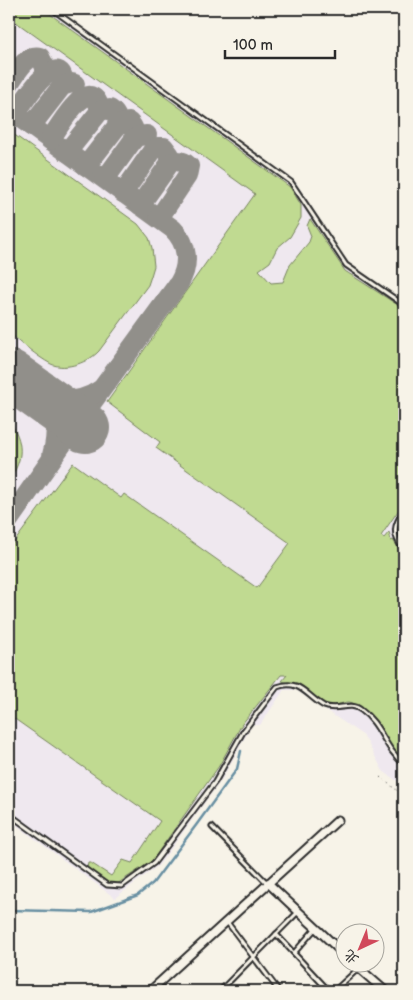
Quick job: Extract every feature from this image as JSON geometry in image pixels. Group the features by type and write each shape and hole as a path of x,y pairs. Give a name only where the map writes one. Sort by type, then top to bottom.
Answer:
{"street":[{"path":"150,991 338,820"},
{"path":"268,883 336,947"},
{"path":"363,972 385,991"}],"lane":[{"path":"52,9 291,182 346,265 404,305"},
{"path":"404,510 396,523 395,534 404,549"},
{"path":"9,814 107,885 128,884 154,864 215,782 243,732 278,686 285,684 301,688 323,705 332,708 351,705 360,709 372,720 395,757 404,764"},
{"path":"212,827 268,883"},
{"path":"220,991 298,912"},
{"path":"226,921 279,991"},
{"path":"294,953 316,928"},
{"path":"276,934 329,991"},
{"path":"334,991 354,972"}],"path":[{"path":"380,777 404,796"}],"shaded area":[{"path":"9,9 57,9 292,180 296,183 348,264 404,301 404,516 400,525 399,535 404,545 404,786 383,771 364,736 296,690 284,690 260,725 252,725 222,779 159,865 115,898 9,820"}],"green space":[{"path":"9,9 43,9 290,187 301,205 301,218 290,237 277,248 270,262 259,270 271,283 283,282 290,265 309,242 311,236 307,226 310,219 345,271 404,309 404,502 381,536 384,538 389,532 391,541 393,540 404,557 404,761 394,752 375,721 360,707 349,702 332,706 326,705 301,688 282,681 287,675 281,675 242,724 219,766 154,858 117,884 109,883 87,868 88,863 111,876 123,860 132,863 160,821 9,715 9,549 73,463 121,498 124,494 257,588 290,543 156,448 160,442 107,402 255,194 9,17"},
{"path":"9,131 138,224 149,238 152,248 154,266 148,285 99,351 89,359 70,366 51,364 9,333"},
{"path":"9,420 20,443 20,458 9,480"}],"waterway":[{"path":"9,910 91,912 138,895 153,883 237,769 241,751"}],"taxiway":[{"path":"9,84 22,65 30,58 40,57 45,67 45,73"},
{"path":"15,114 41,79 54,70 61,72 63,77 62,86"},
{"path":"31,126 62,86 75,84"},
{"path":"50,140 69,112 82,99 88,96 95,98 100,111"},
{"path":"67,152 100,111 110,109 116,116 118,125"},
{"path":"9,110 173,229 182,241 186,254 185,269 179,283 9,520"},
{"path":"86,166 118,125 129,122 134,129 134,139"},
{"path":"105,179 134,139 147,135"},
{"path":"123,193 153,150 158,147 164,147 170,155 170,163"},
{"path":"140,205 170,163 180,161 187,164 189,166 187,176 159,218"},
{"path":"43,398 58,401 73,400 87,397 100,390"},
{"path":"43,398 54,418 55,440 52,455"}],"runway":[{"path":"9,374 85,428"}]}
